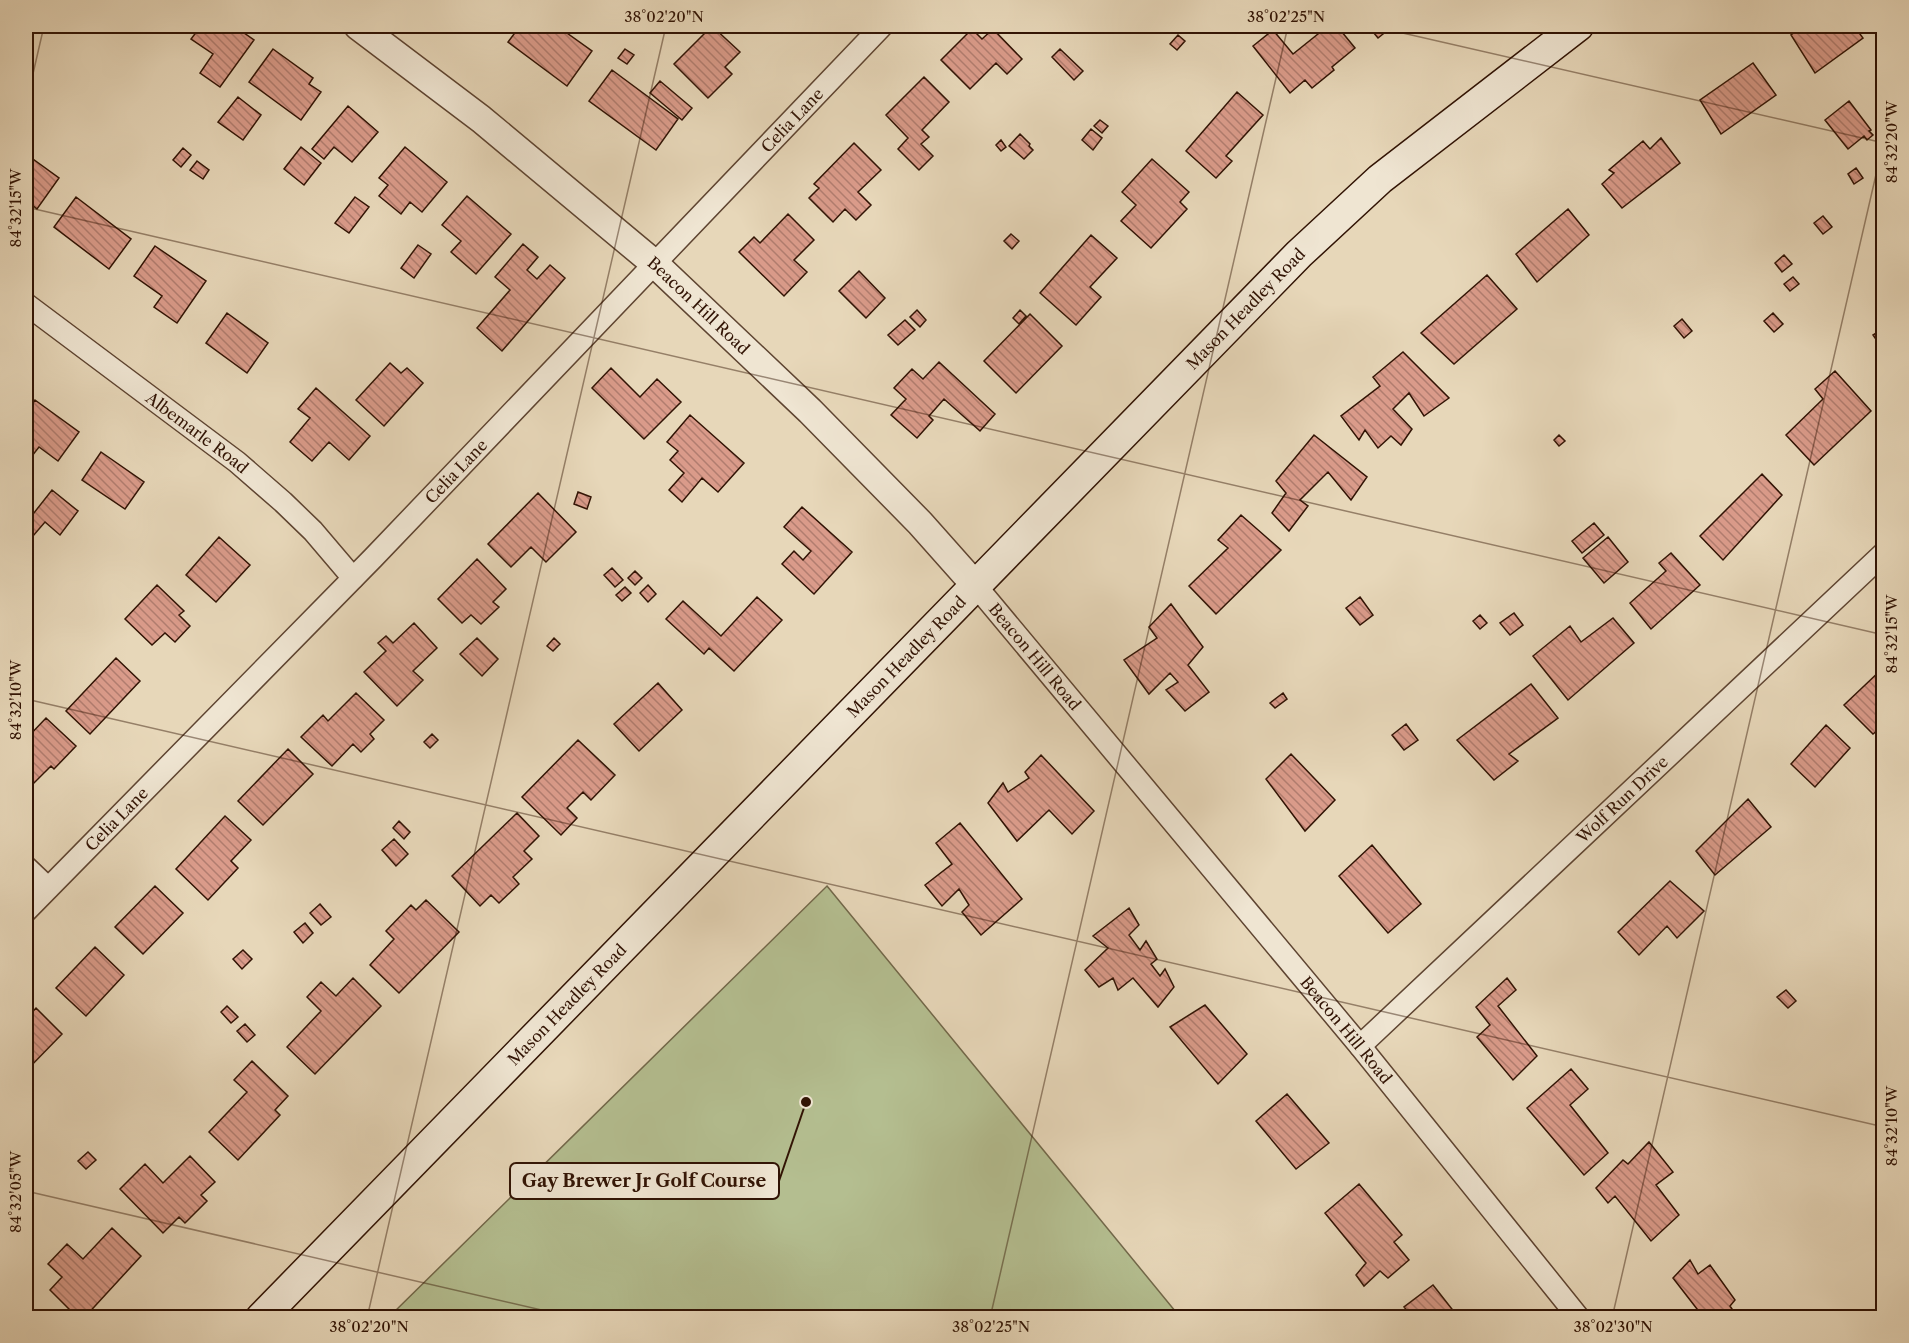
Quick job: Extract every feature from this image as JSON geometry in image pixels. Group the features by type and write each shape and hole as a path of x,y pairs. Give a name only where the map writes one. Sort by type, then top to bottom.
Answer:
{"main road":[{"name":"Mason Headley Road","path":"261,1317 1299,254 1380,179 1578,26"}],"street":[{"name":"Beacon Hill Road","path":"358,26 481,119 656,264 810,411 920,523 976,586 1360,1046 1579,1317"},
{"name":"Celia Lane","path":"26,911 353,578 882,26"},
{"name":"Albemarle Road","path":"26,304 237,462 284,502 313,531 353,578"},
{"name":"Wolf Run Drive","path":"1360,1046 1884,553"},
{"path":"26,867 48,888"}],"green space":[{"path":"827,886 1180,1317 389,1317"}],"building":[{"path":"201,26 234,26 254,40 220,87 200,73 213,54 191,39"},
{"path":"520,26 557,26 592,51 567,86 508,42"},
{"path":"712,26 740,52 725,67 732,74 708,98 674,64"},
{"path":"1328,26 1337,26 1355,48 1332,67 1334,70 1312,88 1305,80 1290,93 1253,46 1273,30 1293,54"},
{"path":"1368,26 1393,26 1378,38"},
{"path":"1802,26 1854,26 1863,38 1815,73 1791,35"},
{"path":"972,29 982,39 993,29 1022,59 1007,74 996,63 970,89 941,60"},
{"path":"1178,35 1185,41 1177,50 1170,44"},
{"path":"273,49 313,78 309,84 321,92 301,120 249,82"},
{"path":"625,49 634,55 627,64 618,58"},
{"path":"1060,49 1083,71 1074,80 1052,57"},
{"path":"1753,63 1776,95 1721,134 1700,100"},
{"path":"612,70 678,119 656,150 589,101"},
{"path":"924,77 949,102 922,130 929,137 921,144 933,156 919,170 898,149 908,138 886,115"},
{"path":"660,81 692,108 682,120 650,93"},
{"path":"1237,92 1263,115 1226,156 1232,161 1216,178 1186,151"},
{"path":"238,97 261,115 243,140 218,122"},
{"path":"1849,101 1873,135 1867,140 1864,136 1848,149 1825,120"},
{"path":"348,106 378,132 352,162 334,147 324,159 312,149"},
{"path":"1100,120 1108,126 1102,133 1094,126"},
{"path":"1091,129 1102,138 1093,150 1082,140"},
{"path":"1020,134 1033,150 1024,159 1009,146"},
{"path":"1661,138 1680,163 1622,208 1602,184 1614,173 1609,170 1643,141 1650,149"},
{"path":"1001,140 1006,147 1001,151 996,145"},
{"path":"854,143 881,170 858,192 871,205 856,220 845,209 833,222 809,198 819,188 814,184"},
{"path":"301,147 321,163 304,185 284,169"},
{"path":"405,147 447,182 422,212 410,202 401,214 379,196 388,185 379,178"},
{"path":"183,148 191,155 181,167 173,160"},
{"path":"26,154 59,178 37,209 26,200"},
{"path":"1152,159 1189,192 1180,202 1187,209 1151,248 1121,221 1136,205 1122,192"},
{"path":"197,161 209,170 203,179 190,170"},
{"path":"1856,168 1863,178 1854,184 1848,174"},
{"path":"467,196 511,234 476,274 451,252 461,241 442,225"},
{"path":"76,197 131,239 109,269 54,227"},
{"path":"355,197 369,207 349,233 335,223"},
{"path":"1568,209 1589,235 1537,282 1516,254"},
{"path":"788,214 814,240 794,260 807,272 784,296 739,252 754,237 760,243"},
{"path":"1823,216 1832,227 1823,234 1814,223"},
{"path":"1011,234 1019,241 1012,249 1004,241"},
{"path":"1091,235 1117,258 1090,287 1101,297 1076,325 1040,293"},
{"path":"523,244 538,257 527,270 537,279 550,265 565,278 502,351 477,328 510,290 495,277"},
{"path":"418,245 431,254 414,278 401,268"},
{"path":"155,246 206,281 177,323 154,307 162,296 134,276"},
{"path":"1784,255 1792,264 1782,272 1775,263"},
{"path":"859,271 885,298 866,318 839,291"},
{"path":"1487,275 1517,309 1454,364 1421,333"},
{"path":"1793,277 1799,284 1790,291 1784,284"},
{"path":"917,310 926,320 920,327 910,317"},
{"path":"1020,310 1026,316 1019,324 1013,318"},
{"path":"227,313 268,343 247,373 206,343"},
{"path":"1773,313 1783,324 1774,332 1764,321"},
{"path":"1030,314 1062,346 1016,393 984,361"},
{"path":"1682,319 1692,331 1684,338 1674,326"},
{"path":"905,320 915,330 898,345 888,335"},
{"path":"1884,328 1884,347 1882,348 1873,335"},
{"path":"1403,352 1449,398 1424,416 1409,393 1393,409 1412,429 1401,445 1391,436 1378,448 1365,430 1359,440 1341,416 1380,386 1373,377"},
{"path":"939,362 995,414 980,431 944,399 929,416 933,420 917,438 891,415 906,399 894,388 912,369 923,379"},
{"path":"390,363 401,373 407,368 423,383 384,426 356,400"},
{"path":"611,368 640,397 657,379 681,402 644,439 592,388"},
{"path":"1835,371 1871,411 1814,465 1786,435 1823,399 1815,389"},
{"path":"316,388 370,436 349,460 329,442 312,461 290,442 310,418 298,409"},
{"path":"35,400 79,432 58,461 39,447 32,456 26,451 26,413"},
{"path":"690,415 744,463 718,492 702,478 682,502 669,490 684,473 670,460 678,451 667,442"},
{"path":"1314,435 1367,477 1351,500 1328,472 1300,500 1308,506 1289,531 1272,513 1286,493 1276,481"},
{"path":"1559,435 1565,441 1559,446 1554,440"},
{"path":"101,452 144,482 125,509 82,480"},
{"path":"1762,474 1782,495 1723,560 1700,536"},
{"path":"52,490 78,511 60,535 45,522 33,536 26,530 26,523"},
{"path":"578,492 591,497 587,509 574,504"},
{"path":"538,493 576,532 546,562 531,547 511,567 488,544"},
{"path":"802,507 852,552 814,594 782,564 794,551 803,560 811,551 784,527"},
{"path":"1241,515 1281,550 1216,614 1189,586 1228,548 1218,540"},
{"path":"1594,523 1604,535 1582,553 1572,541"},
{"path":"219,537 250,565 216,602 186,575"},
{"path":"1608,537 1628,562 1604,583 1583,558"},
{"path":"1671,553 1700,585 1651,629 1630,603 1666,571 1659,563"},
{"path":"477,559 506,589 493,602 499,607 481,624 471,615 462,623 438,599"},
{"path":"612,568 623,580 615,587 604,575"},
{"path":"635,571 642,578 635,585 628,578"},
{"path":"157,585 184,611 179,615 190,626 175,642 165,633 152,645 125,619"},
{"path":"648,585 656,594 648,602 640,593"},
{"path":"625,587 631,593 622,601 616,595"},
{"path":"757,597 782,620 734,671 709,648 704,654 666,619 683,601 721,636"},
{"path":"1360,597 1373,615 1360,625 1346,608"},
{"path":"1171,604 1203,647 1188,665 1209,692 1185,711 1166,690 1178,682 1170,673 1149,694 1124,660 1157,638 1149,627"},
{"path":"1514,613 1523,625 1510,635 1500,623"},
{"path":"1480,615 1487,623 1480,629 1473,621"},
{"path":"1613,618 1634,643 1568,700 1533,656 1570,626 1581,642"},
{"path":"414,623 437,648 413,671 423,680 397,706 364,672 386,651 378,643 386,636 393,643"},
{"path":"477,638 498,659 482,676 460,654"},
{"path":"554,638 560,644 553,651 547,646"},
{"path":"116,658 140,681 90,734 66,711"},
{"path":"1884,660 1884,725 1873,734 1844,705 1883,668 1879,664"},
{"path":"658,683 682,710 639,751 614,724"},
{"path":"1531,684 1558,718 1509,754 1518,761 1494,780 1457,740"},
{"path":"356,693 384,720 370,734 374,739 361,752 353,744 332,766 301,737 323,715 328,721"},
{"path":"1283,693 1287,699 1275,708 1270,703"},
{"path":"46,718 76,746 54,769 51,766 30,787 26,782 26,739"},
{"path":"1406,724 1418,740 1404,750 1392,735"},
{"path":"1826,725 1850,748 1815,787 1791,764"},
{"path":"432,734 438,740 430,748 424,742"},
{"path":"578,740 615,775 591,800 583,792 567,808 577,818 561,835 522,797"},
{"path":"288,749 313,774 263,825 238,801"},
{"path":"1291,754 1335,800 1305,831 1266,779"},
{"path":"1041,755 1094,811 1072,834 1049,810 1017,841 988,803 1003,783 1008,792 1029,778 1025,772"},
{"path":"1748,799 1771,827 1715,875 1696,851"},
{"path":"517,813 539,836 524,851 532,859 513,877 519,884 499,903 491,895 480,906 452,876"},
{"path":"225,816 251,840 231,861 238,868 208,900 176,869"},
{"path":"399,821 410,832 404,839 393,828"},
{"path":"960,823 1022,899 981,935 962,912 969,905 959,889 942,906 925,885 952,864 936,843"},
{"path":"394,839 408,854 396,866 382,850"},
{"path":"1372,845 1421,904 1388,933 1339,876"},
{"path":"1670,881 1704,911 1677,938 1667,926 1639,955 1618,932"},
{"path":"155,886 183,913 143,954 115,927"},
{"path":"426,900 459,932 399,993 370,965 394,939 386,931 411,905 416,910"},
{"path":"320,904 331,917 321,925 310,913"},
{"path":"1129,908 1139,925 1129,935 1140,950 1146,941 1157,959 1151,964 1160,976 1165,969 1174,987 1158,1007 1133,978 1118,990 1113,978 1099,987 1085,970 1108,948 1093,936"},
{"path":"305,923 313,933 303,943 294,932"},
{"path":"95,947 124,975 86,1016 56,988"},
{"path":"243,950 252,959 242,969 233,959"},
{"path":"353,978 381,1006 315,1074 287,1047 321,1011 307,997 321,982 336,996"},
{"path":"1507,978 1516,990 1498,1006 1537,1056 1513,1080 1477,1037 1490,1025 1476,1007"},
{"path":"1786,990 1796,1001 1788,1008 1777,997"},
{"path":"1205,1005 1247,1054 1218,1084 1170,1027"},
{"path":"227,1006 238,1017 231,1023 221,1012"},
{"path":"36,1008 62,1034 26,1071 26,1019"},
{"path":"245,1024 255,1035 247,1042 237,1031"},
{"path":"252,1061 288,1096 275,1110 280,1115 238,1160 209,1132 247,1092 234,1080"},
{"path":"1571,1069 1588,1089 1570,1105 1608,1153 1584,1175 1527,1108"},
{"path":"1287,1094 1329,1143 1296,1169 1256,1121"},
{"path":"1649,1142 1673,1172 1656,1185 1679,1215 1651,1241 1615,1196 1608,1203 1596,1188 1623,1160 1628,1164"},
{"path":"88,1152 96,1160 86,1169 78,1161"},
{"path":"190,1156 215,1182 201,1195 207,1201 185,1223 179,1217 163,1233 120,1189 145,1164 163,1183"},
{"path":"1359,1184 1402,1235 1394,1242 1409,1260 1388,1278 1380,1271 1364,1286 1356,1275 1366,1263 1325,1213"},
{"path":"112,1228 141,1256 84,1318 78,1318 50,1290 62,1277 48,1264 67,1244 83,1259"},
{"path":"1690,1260 1698,1274 1710,1265 1735,1300 1730,1306 1738,1318 1704,1318 1673,1278"},
{"path":"1433,1285 1459,1318 1413,1318 1404,1307"}],"place":[{"name":"Gay Brewer Jr Golf Course","path":"806,1102"}]}
